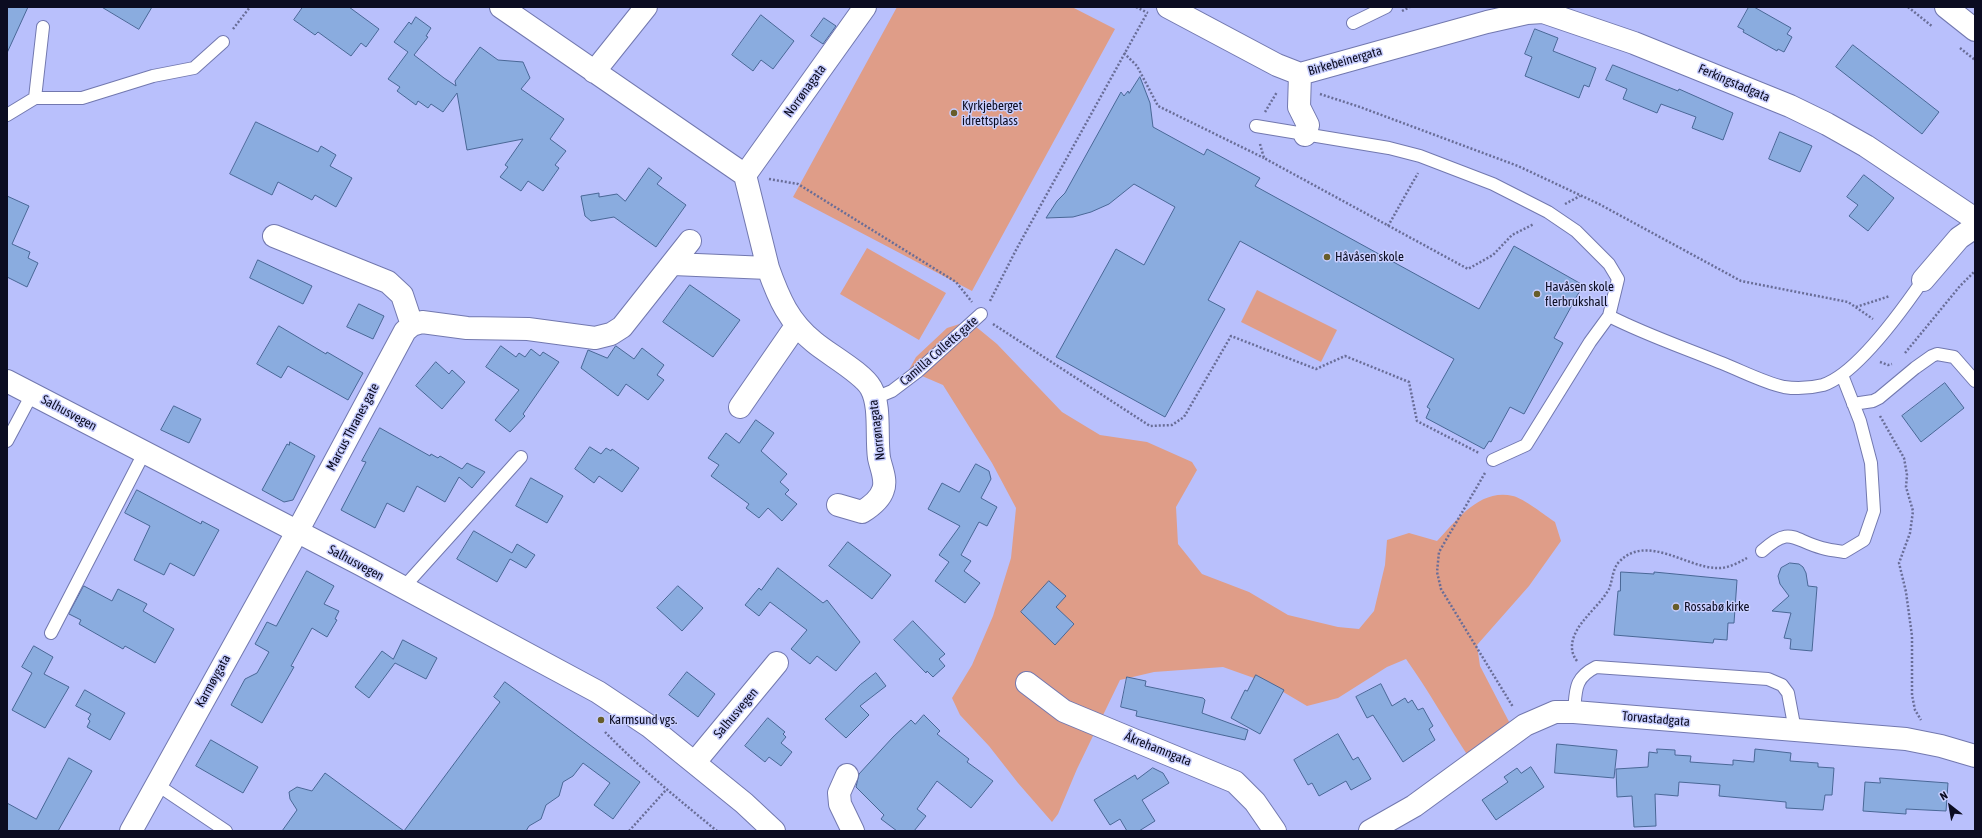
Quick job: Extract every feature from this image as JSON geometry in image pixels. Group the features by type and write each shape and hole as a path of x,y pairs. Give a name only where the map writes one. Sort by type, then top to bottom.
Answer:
{"street":[{"path":"501,7 745,175"},
{"path":"594,72 646,7"},
{"name":"Norrønagata","path":"838,505 862,512 872,505 883,491 885,481 879,457 875,398 871,387 861,377 815,343 796,326 785,308 768,268 745,175 865,7"},
{"name":"Birkebeinergata","path":"1168,7 1277,65 1299,81 1319,67 1484,15"},
{"path":"1946,7 1975,30"},
{"name":"Ferkingstadgata","path":"1484,15 1543,12 1634,43 1694,66 1827,124 1866,146 1975,219"},
{"path":"1299,81 1299,107 1308,124 1305,135"},
{"path":"1923,280 1959,238 1975,227"},
{"path":"274,236 388,282 402,295 412,325 422,322 467,328 528,329 595,338 611,334 622,327 690,241"},
{"path":"673,264 768,268"},
{"name":"Marcus Thranes gate","path":"297,532 405,331 412,325"},
{"path":"740,407 796,326"},
{"name":"Salhusvegen","path":"7,381 297,532 598,692 649,726 695,762 744,803 774,831"},
{"name":"Karmøygata","path":"131,831 297,532"},
{"name":"Salhusvegen","path":"695,762 777,663"},
{"name":"Åkrehamngata","path":"1027,683 1064,711 1235,782 1246,791 1255,802 1275,831"},
{"name":"Torvastadgata","path":"1370,831 1414,806 1525,725 1555,712 1574,712 1906,739 1940,746 1975,756"},
{"path":"847,775 839,793 840,804 853,831"}],"lane":[{"path":"1353,23 1386,7"},
{"path":"35,98 43,27"},
{"path":"7,115 35,98 82,98 153,76 194,68 223,42"},
{"path":"1256,126 1389,148 1426,158 1493,184 1552,215 1576,231 1609,264 1618,279 1609,316 1590,342 1526,445 1493,460"},
{"path":"1609,316 1783,387 1799,388 1824,385 1842,375 1861,358 1897,317 1923,280"},
{"name":"Camilla Colletts gate","path":"875,398 892,391 917,372 981,314"},
{"path":"1853,404 1873,401 1879,398 1915,368 1937,354 1954,357 1975,381"},
{"path":"1762,551 1774,540 1794,536 1821,548 1844,552 1864,540 1874,511 1871,463 1860,421 1842,375"},
{"path":"7,441 32,394"},
{"path":"51,633 144,453"},
{"path":"403,588 521,457"},
{"path":"1574,712 1577,684 1586,672 1596,667 1768,679 1782,685 1788,693 1795,730"},
{"path":"156,784 211,827 226,831"}],"path":[{"path":"223,42 250,7"},
{"path":"981,314 988,306 1017,248 1147,13"},
{"path":"1124,53 1137,66 1158,106 1264,158 1468,269 1493,255 1512,235 1552,215 1571,200 1580,196"},
{"path":"1264,158 1256,126 1283,83 1299,81 1360,107 1518,166 1580,196 1741,281 1848,302 1877,321"},
{"path":"1388,226 1426,158"},
{"path":"745,175 798,184 956,282 981,314 1001,330 1150,426 1172,425 1184,417 1231,336 1316,369 1345,356 1409,382 1417,421 1493,460 1439,552 1437,572 1441,589 1495,680 1525,725"},
{"path":"1902,356 1960,286 1975,271"},
{"path":"1856,307 1898,294"},
{"path":"1876,361 1888,365 1894,363"},
{"path":"1873,401 1904,458 1907,475 1906,487 1913,511 1910,533 1899,563 1906,592 1912,636 1912,695 1915,710 1940,746"},
{"path":"1586,672 1574,658 1571,648 1575,631 1609,588 1614,571 1620,560 1631,554 1645,550 1657,551 1698,565 1717,568 1733,565 1762,551"},
{"path":"605,732 666,790 717,831"},
{"path":"631,830 666,790"}],"shaded area":[{"name":"Kyrkjeberget idrettsplass","path":"897,7 1072,7 1115,29 972,291 793,197"},
{"path":"867,248 946,293 919,340 840,294"},
{"path":"1257,290 1337,330 1321,362 1241,322"},
{"path":"969,321 997,344 1062,412 1100,435 1147,442 1192,462 1197,470 1176,507 1178,544 1202,574 1249,592 1288,615 1338,627 1359,629 1374,611 1385,565 1387,540 1409,533 1437,541 1461,515 1480,501 1490,497 1501,495 1517,497 1555,522 1561,541 1529,586 1477,645 1480,666 1518,739 1470,759 1423,683 1406,659 1387,667 1338,698 1307,706 1268,683 1223,667 1154,672 1120,680 1077,769 1058,814 1052,822 1018,783 989,746 960,715 952,698 972,665 993,616 1011,558 1016,508 992,463 943,385 922,376 899,388 916,357 947,328"}],"building":[{"path":"7,7 28,7 7,53"},
{"path":"102,7 152,7 139,29"},
{"path":"303,7 349,7 379,29 366,47 361,43 351,56 318,32 315,35 294,20"},
{"path":"1749,7 1754,7 1791,28 1787,34 1792,37 1784,52 1778,49 1777,51 1743,32 1744,30 1738,27"},
{"path":"761,15 794,41 773,69 761,60 753,71 732,55"},
{"path":"416,17 431,28 426,36 428,37 414,55 456,86 455,81 480,47 498,60 523,62 530,78 521,89 564,119 550,139 566,151 555,165 559,168 543,191 528,181 521,191 500,177 508,167 505,165 523,139 467,150 457,93 443,112 431,104 428,108 418,101 416,105 397,91 400,87 388,79 408,52 394,42 409,22 411,24"},
{"path":"824,18 836,26 823,44 811,36"},
{"path":"1535,29 1558,38 1553,51 1596,68 1589,87 1584,85 1579,98 1525,76 1532,57 1525,54"},
{"path":"1853,45 1939,112 1922,134 1836,67"},
{"path":"1613,65 1678,91 1679,89 1733,113 1723,140 1692,128 1696,117 1661,104 1657,113 1623,99 1627,89 1606,80"},
{"name":"Håvåsen skole","path":"1140,77 1150,103 1153,127 1204,155 1207,149 1260,178 1255,186 1479,309 1514,246 1583,285 1554,338 1563,343 1524,414 1510,407 1491,442 1489,441 1484,449 1426,418 1430,409 1427,407 1454,359 1240,241 1208,300 1225,309 1165,417 1056,357 1116,249 1144,265 1175,207 1134,184 1109,204 1091,212 1073,217 1046,218 1057,201 1065,193 1121,92 1124,96 1128,91 1129,93"},
{"path":"256,122 318,152 321,146 336,155 330,166 352,178 336,207 315,195 312,200 278,182 272,195 230,174"},
{"path":"1780,132 1812,146 1800,172 1769,159"},
{"path":"649,168 662,178 657,184 686,205 656,247 614,217 591,221 585,216 581,196 599,193 599,197 617,194 625,201"},
{"path":"1864,175 1894,198 1868,231 1849,216 1858,205 1847,197"},
{"path":"7,196 29,206 12,244 30,252 28,258 38,263 27,287 7,277"},
{"path":"258,260 312,286 303,304 250,278"},
{"path":"690,285 740,320 713,357 663,322"},
{"path":"359,304 384,316 373,339 347,327"},
{"path":"279,326 326,354 327,352 363,373 348,400 288,366 281,378 257,364"},
{"path":"501,346 516,357 519,353 525,357 531,349 540,356 543,352 559,362 523,414 525,416 510,432 495,420 519,390 486,367"},
{"path":"616,346 634,359 642,348 664,365 657,375 664,380 648,400 626,384 618,396 581,368 588,350 607,358"},
{"path":"436,362 449,374 452,370 465,382 442,409 416,386"},
{"path":"1945,383 1964,408 1921,442 1902,416"},
{"path":"174,406 201,419 189,443 161,430"},
{"path":"756,420 774,433 761,451 787,474 780,482 789,490 785,494 797,504 782,521 768,508 759,518 746,508 749,504 711,476 719,465 708,458 726,433 739,443"},
{"path":"380,428 430,456 431,454 438,458 440,456 462,469 467,463 485,472 472,488 459,477 445,502 417,486 404,512 387,503 375,528 341,510 366,462 362,461"},
{"path":"290,442 315,456 293,500 284,502 262,490 287,444 289,445"},
{"path":"590,447 601,454 606,448 611,451 612,449 639,468 622,492 599,476 594,483 575,469"},
{"path":"976,464 989,471 991,479 981,498 997,507 987,526 979,522 961,555 971,561 964,571 980,583 965,603 935,581 949,562 939,555 960,526 928,509 942,483 959,492"},
{"path":"531,478 563,496 547,523 516,506"},
{"path":"137,490 201,524 202,521 219,530 194,576 170,563 164,575 134,560 150,526 125,513"},
{"path":"474,531 512,553 517,544 535,555 526,568 510,559 497,582 457,559"},
{"path":"848,542 891,575 872,599 829,566"},
{"path":"1790,563 1799,564 1803,567 1806,573 1808,586 1817,587 1812,651 1790,649 1791,639 1784,638 1791,613 1772,611 1789,596 1780,584 1778,576 1781,568"},
{"path":"778,568 823,603 827,600 860,642 836,671 817,656 810,664 791,649 807,630 770,602 759,616 745,605 759,588 761,590"},
{"path":"307,571 334,586 324,604 339,611 335,619 337,620 327,637 312,628 291,666 294,667 262,723 231,705 245,679 257,673 269,652 255,644 267,622 276,626"},
{"name":"Rossabø kirke","path":"1621,572 1654,574 1654,572 1737,580 1734,623 1728,623 1727,640 1714,639 1713,643 1614,635"},
{"path":"1049,581 1066,596 1056,607 1074,624 1055,645 1021,612"},
{"path":"84,586 112,601 118,589 147,604 143,611 174,629 155,663 125,646 123,649 79,624 81,620 69,614"},
{"path":"678,586 703,608 682,631 657,608"},
{"path":"913,621 945,654 939,659 945,666 933,677 927,671 926,673 894,640"},
{"path":"403,640 437,658 426,679 395,663 369,698 355,687 382,651 393,659"},
{"path":"34,646 53,657 44,674 69,687 45,728 12,710 32,673 22,667"},
{"path":"687,672 715,694 698,717 669,695"},
{"path":"876,673 886,686 860,706 869,715 846,738 825,719 860,685"},
{"path":"1256,675 1284,690 1260,734 1231,718 1245,690 1247,691"},
{"path":"1127,677 1146,681 1145,686 1203,698 1205,700 1202,713 1248,730 1245,740 1136,716 1137,711 1121,707"},
{"path":"505,682 640,782 613,819 594,805 610,783 583,763 573,776 563,782 559,796 546,805 541,819 529,826 526,831 404,831 500,702 494,697"},
{"path":"1381,684 1392,706 1405,698 1408,703 1412,700 1418,710 1423,708 1433,726 1429,729 1435,740 1403,762 1373,715 1367,718 1356,697"},
{"path":"85,690 125,713 110,740 87,727 90,721 88,719 91,714 76,706"},
{"path":"924,715 940,731 937,734 969,759 967,762 993,781 971,808 937,781 917,809 926,816 914,831 897,831 881,819 884,815 856,787 859,774 911,720 915,724"},
{"path":"768,718 785,732 783,734 786,737 781,743 792,752 781,766 769,757 765,762 745,746"},
{"path":"1338,734 1353,760 1358,757 1371,779 1351,790 1346,781 1319,796 1312,783 1308,785 1294,760"},
{"path":"211,740 258,767 243,793 196,766"},
{"path":"1557,744 1617,750 1614,778 1555,773"},
{"path":"1657,749 1675,750 1675,755 1691,756 1690,762 1733,765 1733,760 1754,762 1755,749 1791,753 1790,761 1818,763 1818,767 1834,768 1832,795 1825,795 1823,810 1786,808 1786,802 1719,796 1720,785 1679,782 1678,796 1655,794 1656,826 1634,827 1632,796 1617,797 1616,769 1648,767 1649,752 1657,753"},
{"path":"69,758 92,771 58,831 7,831 7,803 36,819"},
{"path":"1531,767 1544,787 1496,820 1482,800 1508,782 1504,777 1517,768 1521,773"},
{"path":"1153,768 1163,773 1169,783 1142,800 1155,821 1139,831 1127,831 1120,819 1110,825 1094,800 1135,775 1137,779"},
{"path":"325,773 404,831 282,831 297,810 290,799 289,792 297,787 312,791"},
{"path":"1880,778 1948,783 1946,811 1906,809 1906,814 1863,811 1865,782 1880,783"}],"place":[{"name":"Kyrkjeberget idrettsplass","path":"954,113"},
{"name":"Håvåsen skole","path":"1327,257"},
{"name":"Havåsen skole flerbrukshall","path":"1537,294"},
{"name":"Rossabø kirke","path":"1676,607"},
{"name":"Karmsund vgs.","path":"601,720"}]}
